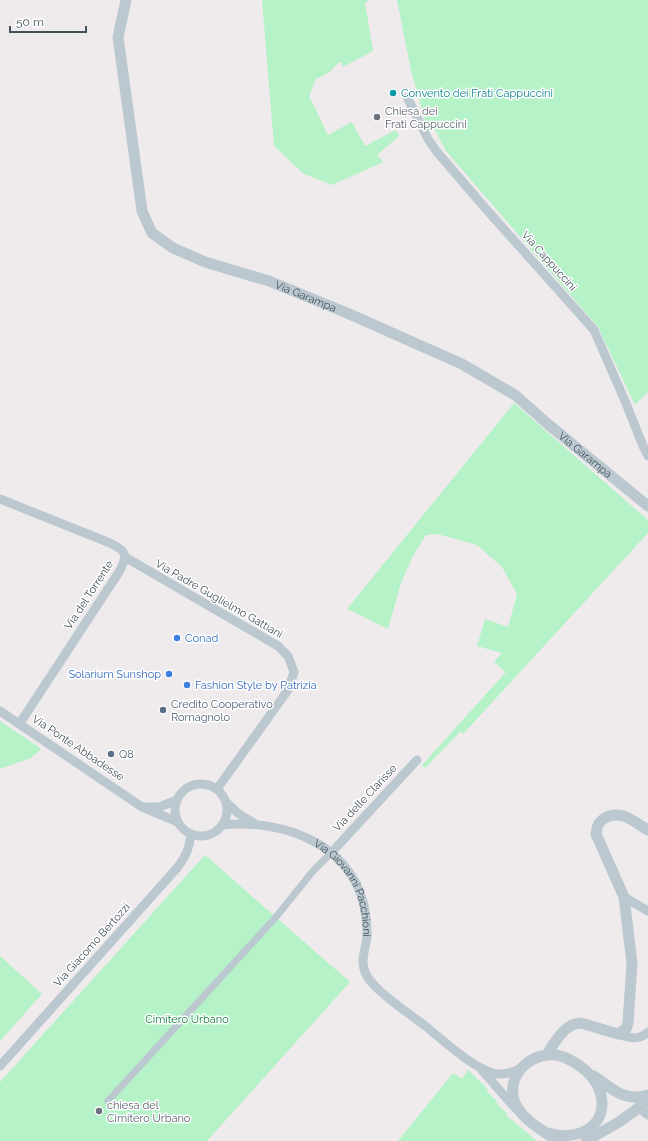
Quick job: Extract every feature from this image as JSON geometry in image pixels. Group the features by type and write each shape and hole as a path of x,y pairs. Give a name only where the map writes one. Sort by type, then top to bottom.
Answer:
{"street":[{"name":"Via Garampa","path":"126,0 118,37 142,211 152,233 173,248 205,262 269,281 347,313 462,364 515,394 549,425 648,506"},
{"name":"Via Cappuccini","path":"407,97 428,139 437,152 594,330 648,456"},
{"name":"Via del Torrente","path":"0,499 110,543 120,548 124,552 125,557 119,572 20,723"},
{"name":"Via Padre Guglielmo Gattiani","path":"125,557 278,646 288,656 294,672 288,690 217,789"},
{"name":"Via Ponte Abbadesse","path":"0,711 20,723 142,807 178,822"},
{"name":"Via delle Clarisse","path":"331,853 417,760"},
{"path":"202,784 210,785 217,789 223,795 226,803 226,818 222,826 210,835 197,836 181,827 175,815 175,807 181,793 194,785 202,784"},
{"path":"142,807 159,807 177,800"},
{"path":"226,803 239,814 255,824"},
{"path":"618,1034 626,1029 628,1023 632,963 624,897 596,838 597,826 601,820 615,814 628,818 648,830"},
{"path":"222,826 255,824"},
{"name":"Via Giovanni Pacchioni","path":"255,824 283,829 312,839 331,853 347,869 359,889 364,902 367,936 363,959 365,971 370,980 375,986 403,1009 479,1067 522,1115"},
{"name":"Via Giacomo Bertozzi","path":"0,1066 177,868 185,857 189,848 191,834"},
{"path":"108,1101 276,917 313,871 331,853"},
{"path":"624,897 648,912"},
{"path":"547,1054 564,1031 570,1025 576,1023 581,1023 631,1038 638,1038 648,1032"},
{"path":"602,1097 601,1112 595,1124 590,1129 578,1136 561,1140 522,1115 513,1094 515,1080 522,1068 538,1056 547,1054 562,1056 573,1061 618,1093 628,1098 637,1098 648,1095"},
{"name":"Via Giovanni Pacchioni","path":"479,1067 500,1075 515,1072 522,1068"},
{"path":"590,1074 602,1097 604,1117 598,1138"},
{"path":"586,1141 598,1138 644,1111 648,1101"}],"green space":[{"path":"262,0 371,0 365,2 373,51 343,67 341,62 337,64 330,72 316,79 309,96 328,135 352,122 365,146 396,130 399,136 377,155 383,162 332,185 304,174 274,146"},
{"path":"397,0 648,0 648,392 635,405 598,327 446,151 435,130 428,131 411,71"},
{"path":"514,403 648,520 648,533 463,734 461,731 425,768 422,765 506,672 494,662 502,653 477,646 485,619 508,627 517,594 502,567 477,545 437,534 426,535 413,556 401,583 388,629 347,609"},
{"path":"0,721 41,749 31,758 0,769"},
{"name":"Cimitero Urbano","path":"205,855 350,982 207,1141 0,1141 0,1082"},
{"path":"0,956 42,994 0,1041"},
{"path":"468,1070 488,1089 486,1091 507,1113 506,1115 537,1141 398,1141 453,1073 462,1079"}],"place":[{"name":"Convento dei Frati Cappuccini","path":"393,93"},
{"name":"Chiesa dei Frati Cappuccini","path":"377,117"},
{"name":"Conad","path":"177,638"},
{"name":"Solarium Sunshop","path":"169,674"},
{"name":"Fashion Style by Patrizia","path":"187,685"},
{"name":"Credito Cooperativo Romagnolo","path":"163,710"},
{"name":"Q8","path":"111,754"},
{"name":"chiesa del Cimitero Urbano","path":"99,1111"}]}
